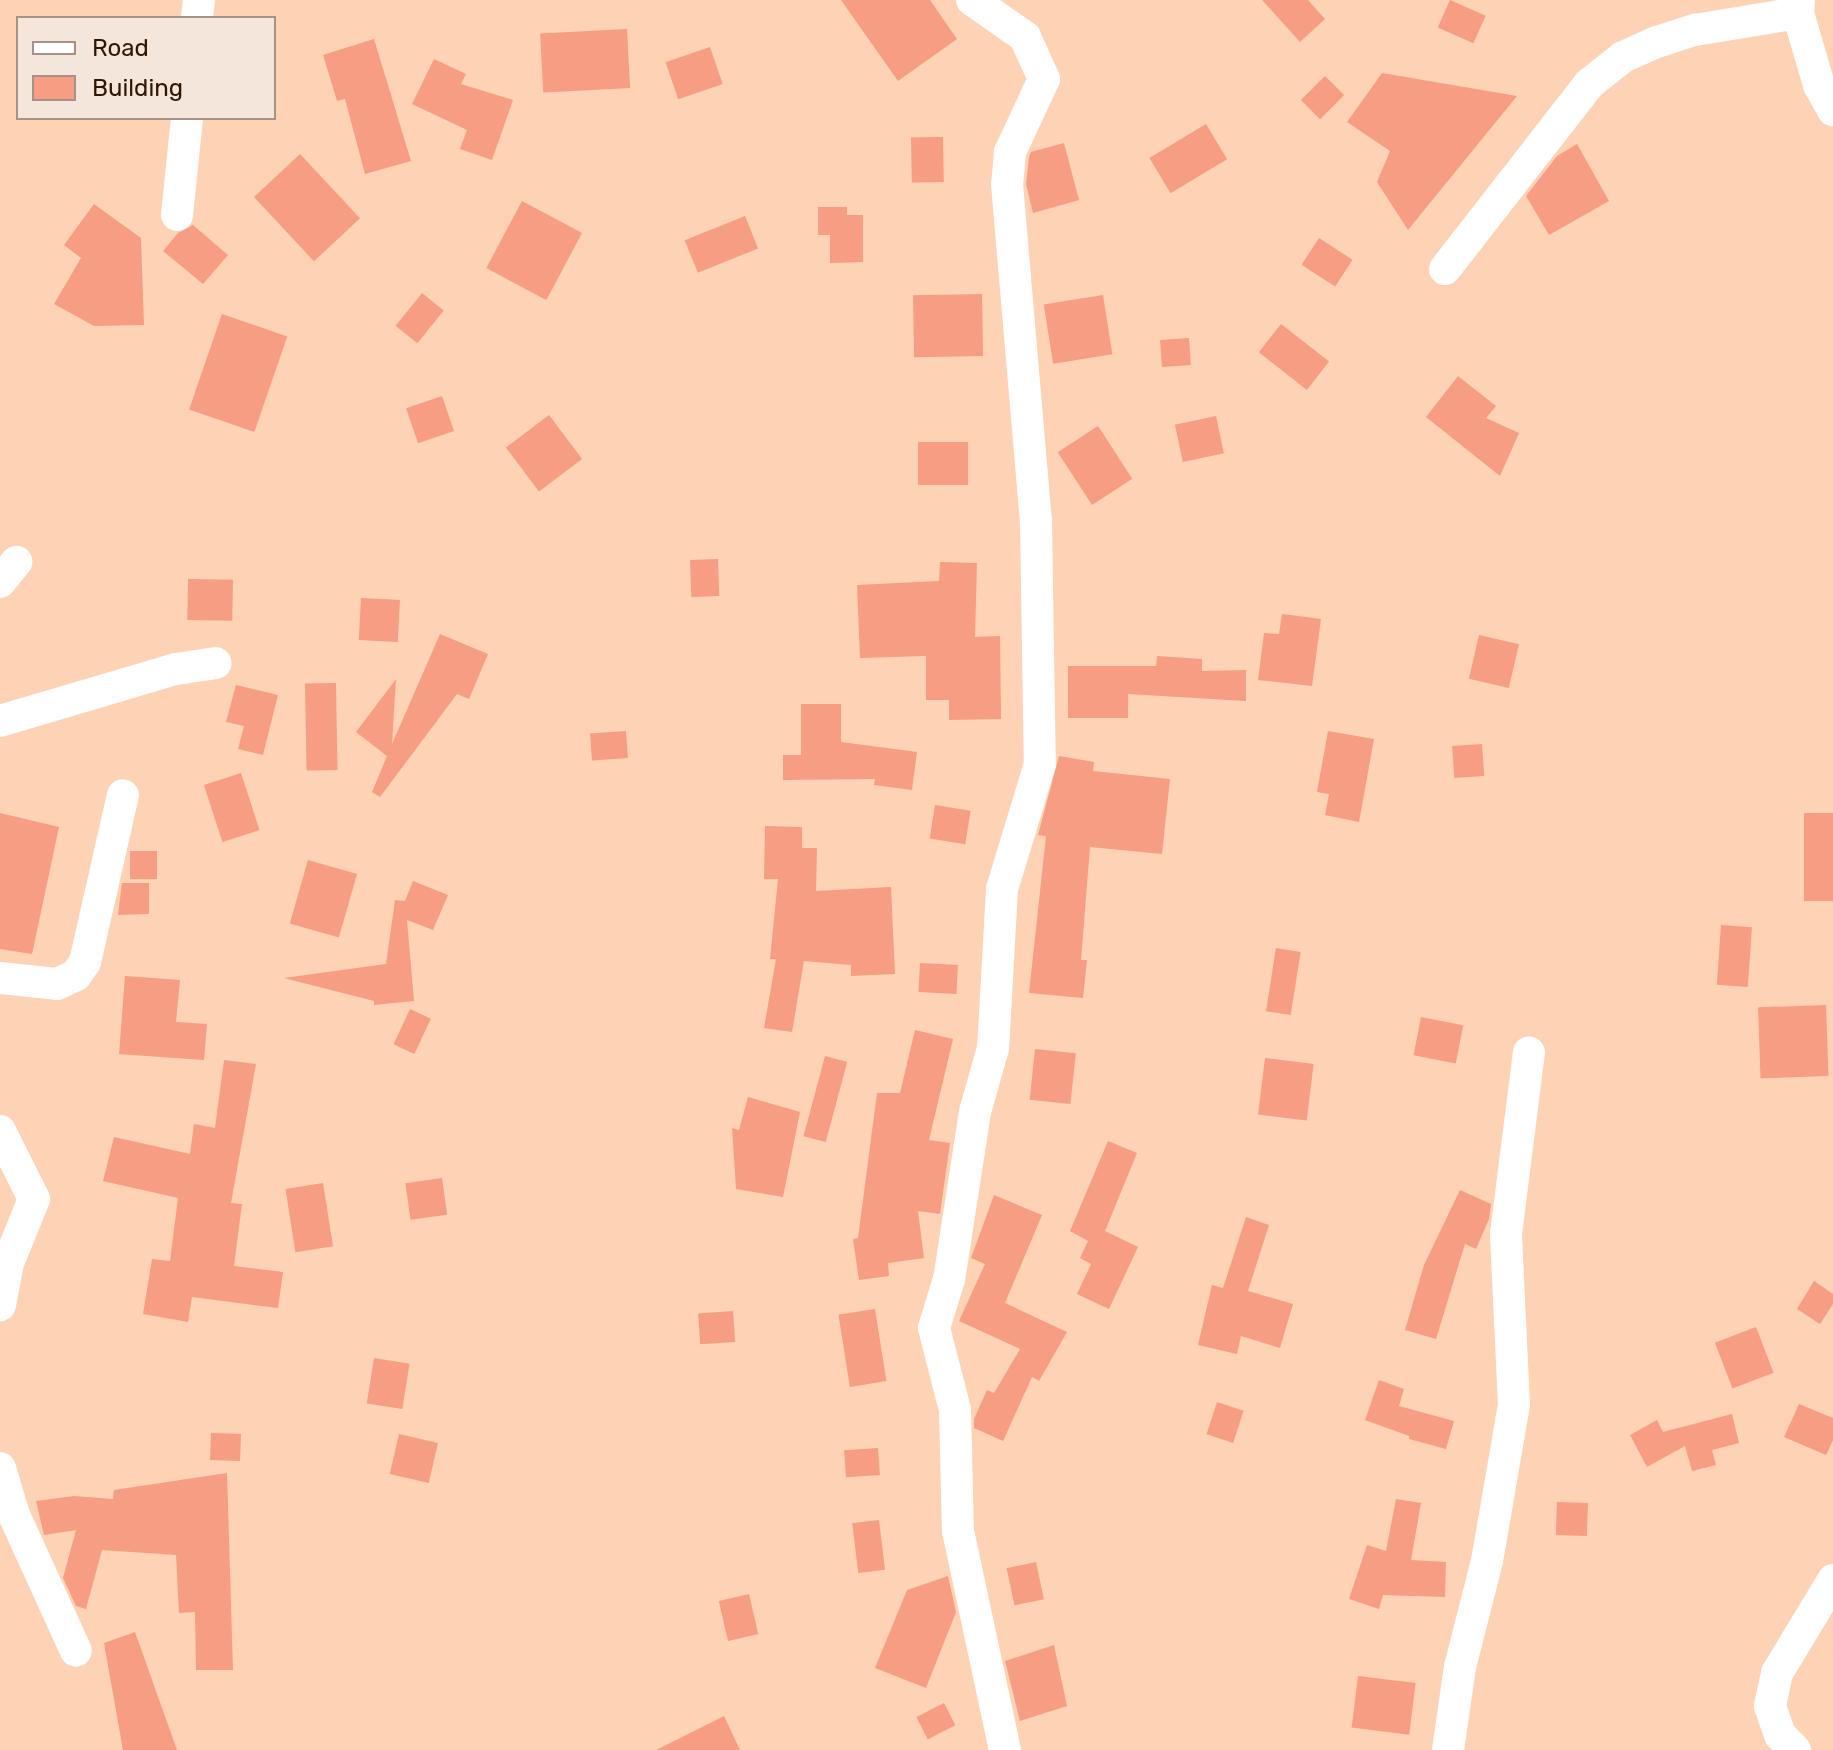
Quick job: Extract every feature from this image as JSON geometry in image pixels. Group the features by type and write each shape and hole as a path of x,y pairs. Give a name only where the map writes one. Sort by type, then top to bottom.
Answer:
{"street":[{"path":"972,0 1025,37 1044,79 1010,152 1007,184 1036,521 1040,764 1002,889 993,1048 975,1112 949,1279 934,1328 955,1410 958,1531 1005,1750"},
{"path":"1445,269 1589,84 1623,57 1657,42 1798,6 1819,85 1833,110"},
{"path":"177,215 187,120"},
{"path":"0,721 176,669 216,663"},
{"path":"0,978 57,984 76,975 81,968 123,795"},
{"path":"1448,1750 1460,1667 1487,1561 1514,1405 1506,1234 1529,1052"},
{"path":"0,1131 34,1199 8,1263 0,1305"},
{"path":"0,1468 14,1515 76,1651"},
{"path":"1795,1750 1780,1735 1770,1706 1777,1673 1833,1580"}],"building":[{"path":"841,0 930,0 957,39 898,81"},
{"path":"1262,0 1308,0 1325,19 1300,42"},
{"path":"1450,0 1486,16 1473,43 1438,27"},
{"path":"627,29 630,88 543,92 540,34"},
{"path":"374,39 411,161 365,174 345,99 337,101 323,55"},
{"path":"710,47 723,84 678,99 666,62"},
{"path":"434,59 466,74 461,84 513,100 492,160 460,149 467,130 412,104"},
{"path":"1382,73 1517,96 1408,230 1377,182 1390,151 1347,122"},
{"path":"1325,76 1344,95 1320,119 1301,100"},
{"path":"1206,124 1227,159 1171,193 1149,158"},
{"path":"943,137 944,182 912,183 911,138"},
{"path":"1064,143 1079,200 1033,213 1026,184 1031,152"},
{"path":"1577,144 1609,201 1549,235 1526,196 1557,156"},
{"path":"300,154 360,218 314,261 254,197"},
{"path":"522,201 582,233 546,300 486,268"},
{"path":"94,204 141,238 144,325 94,326 54,304 81,258 64,245"},
{"path":"818,207 847,207 847,215 863,215 863,262 830,263 830,235 818,235"},
{"path":"745,216 758,248 698,273 685,240"},
{"path":"193,225 228,255 203,284 163,251 178,233"},
{"path":"1319,238 1353,260 1335,287 1302,265"},
{"path":"422,293 444,311 417,343 396,326"},
{"path":"982,294 983,356 914,357 913,295"},
{"path":"1103,295 1112,354 1053,364 1044,304"},
{"path":"222,314 287,336 254,432 189,409"},
{"path":"1281,324 1329,362 1307,390 1259,352"},
{"path":"1189,338 1191,365 1162,367 1160,340"},
{"path":"1458,376 1496,406 1486,418 1519,433 1500,476 1426,417"},
{"path":"442,396 454,431 418,443 406,408"},
{"path":"549,415 582,459 539,491 506,447"},
{"path":"1216,416 1224,453 1183,462 1175,425"},
{"path":"1098,426 1132,479 1092,505 1058,452"},
{"path":"918,442 968,442 968,485 918,485"},
{"path":"718,559 719,596 691,597 690,560"},
{"path":"940,562 977,563 975,637 1000,636 1001,719 949,720 949,700 926,700 926,656 860,658 857,585 939,581"},
{"path":"188,579 233,580 232,621 187,620"},
{"path":"361,598 400,600 398,642 359,640"},
{"path":"1282,614 1321,619 1312,686 1258,680 1264,633 1279,634"},
{"path":"440,634 488,654 469,699 457,694 380,797 372,792 387,756 356,732 396,679 392,744"},
{"path":"1479,635 1519,644 1509,688 1469,679"},
{"path":"1157,656 1202,659 1202,671 1246,670 1246,701 1128,694 1128,718 1068,718 1068,666 1156,666"},
{"path":"336,683 338,770 307,771 305,684"},
{"path":"236,685 278,695 263,755 238,749 244,726 226,722"},
{"path":"801,704 841,704 841,742 917,752 912,790 874,785 875,779 783,780 783,755 801,755"},
{"path":"626,731 628,758 592,760 590,734"},
{"path":"1328,731 1374,739 1359,822 1325,815 1329,794 1317,792"},
{"path":"1482,744 1484,776 1454,778 1452,746"},
{"path":"1059,756 1094,762 1093,771 1170,779 1162,854 1090,847 1081,960 1087,960 1083,998 1029,993 1046,836 1038,835"},
{"path":"241,773 260,830 222,842 204,785"},
{"path":"935,805 971,811 965,844 930,839"},
{"path":"0,813 59,827 32,954 0,949"},
{"path":"1804,813 1833,813 1833,901 1804,901"},
{"path":"765,826 802,827 802,848 817,848 816,891 891,887 895,974 851,976 851,965 804,961 792,1032 764,1028 776,959 770,959 778,879 764,879"},
{"path":"130,851 157,851 157,879 130,879"},
{"path":"308,860 357,874 339,938 290,923"},
{"path":"413,881 448,895 433,930 407,920 414,1001 374,1005 374,1001 284,978 386,964 395,900 405,901"},
{"path":"122,883 149,883 149,914 118,915"},
{"path":"1721,925 1752,927 1748,987 1717,985"},
{"path":"1276,948 1301,952 1291,1015 1266,1011"},
{"path":"920,963 958,965 956,994 918,992"},
{"path":"125,976 180,980 176,1022 207,1024 204,1060 119,1054"},
{"path":"1826,1005 1828,1076 1761,1078 1758,1007"},
{"path":"410,1009 431,1019 414,1054 394,1044"},
{"path":"1421,1017 1463,1025 1456,1063 1414,1055"},
{"path":"915,1030 953,1039 929,1140 950,1143 940,1214 918,1211 924,1258 888,1263 889,1276 859,1280 853,1239 858,1238 877,1093 900,1093"},
{"path":"1035,1049 1076,1053 1070,1104 1030,1100"},
{"path":"825,1056 847,1062 826,1142 804,1136"},
{"path":"1265,1058 1314,1064 1307,1121 1258,1115"},
{"path":"224,1060 256,1064 231,1203 242,1204 234,1266 283,1272 278,1308 192,1297 188,1322 143,1314 152,1259 170,1261 178,1198 103,1181 114,1137 190,1154 194,1124 215,1128"},
{"path":"748,1097 800,1112 783,1197 736,1189 732,1128 739,1130"},
{"path":"1108,1141 1137,1153 1105,1231 1138,1247 1109,1309 1077,1294 1091,1264 1080,1258 1088,1241 1070,1231"},
{"path":"442,1178 447,1215 411,1220 405,1183"},
{"path":"323,1183 333,1246 295,1252 285,1189"},
{"path":"1460,1190 1491,1204 1489,1219 1476,1249 1465,1244 1436,1339 1405,1330 1424,1265"},
{"path":"994,1195 1042,1215 1005,1303 1067,1332 1039,1381 1032,1377 1003,1441 974,1428 974,1419 987,1390 994,1393 1020,1349 959,1321 985,1264 971,1258"},
{"path":"1246,1217 1269,1225 1248,1291 1293,1304 1280,1348 1241,1336 1237,1354 1198,1345 1212,1285 1223,1288"},
{"path":"1814,1281 1833,1294 1833,1304 1820,1324 1797,1309"},
{"path":"875,1309 886,1381 850,1387 838,1315"},
{"path":"733,1311 735,1342 700,1344 698,1313"},
{"path":"1756,1327 1774,1373 1732,1389 1715,1343"},
{"path":"374,1358 410,1364 402,1409 367,1403"},
{"path":"1379,1380 1404,1389 1399,1406 1454,1421 1446,1449 1409,1439 1409,1436 1365,1420"},
{"path":"1217,1402 1244,1411 1233,1443 1206,1434"},
{"path":"1799,1404 1833,1418 1833,1440 1826,1455 1784,1437"},
{"path":"1732,1414 1739,1443 1712,1450 1716,1465 1692,1471 1685,1446 1647,1467 1630,1435 1657,1420 1663,1432"},
{"path":"211,1433 241,1434 240,1461 210,1460"},
{"path":"399,1434 438,1443 429,1483 390,1474"},
{"path":"878,1448 880,1475 846,1477 844,1450"},
{"path":"227,1473 233,1670 196,1670 195,1612 179,1613 176,1555 102,1550 86,1609 76,1606 63,1578 76,1530 44,1535 36,1501 74,1496 113,1499 114,1490"},
{"path":"1396,1499 1421,1503 1411,1560 1446,1562 1445,1597 1383,1595 1379,1609 1349,1599 1367,1545 1386,1551"},
{"path":"1557,1502 1588,1503 1587,1536 1556,1535"},
{"path":"879,1520 885,1570 858,1573 852,1523"},
{"path":"1036,1562 1044,1599 1015,1605 1007,1568"},
{"path":"948,1576 956,1612 926,1688 875,1668 907,1590"},
{"path":"749,1594 758,1634 728,1641 719,1601"},
{"path":"135,1632 177,1750 123,1750 104,1643"},
{"path":"1054,1645 1067,1706 1020,1721 1005,1661"},
{"path":"1358,1676 1416,1683 1409,1735 1352,1728"},
{"path":"944,1703 955,1725 928,1739 916,1717"},
{"path":"724,1716 740,1750 656,1750"}]}
